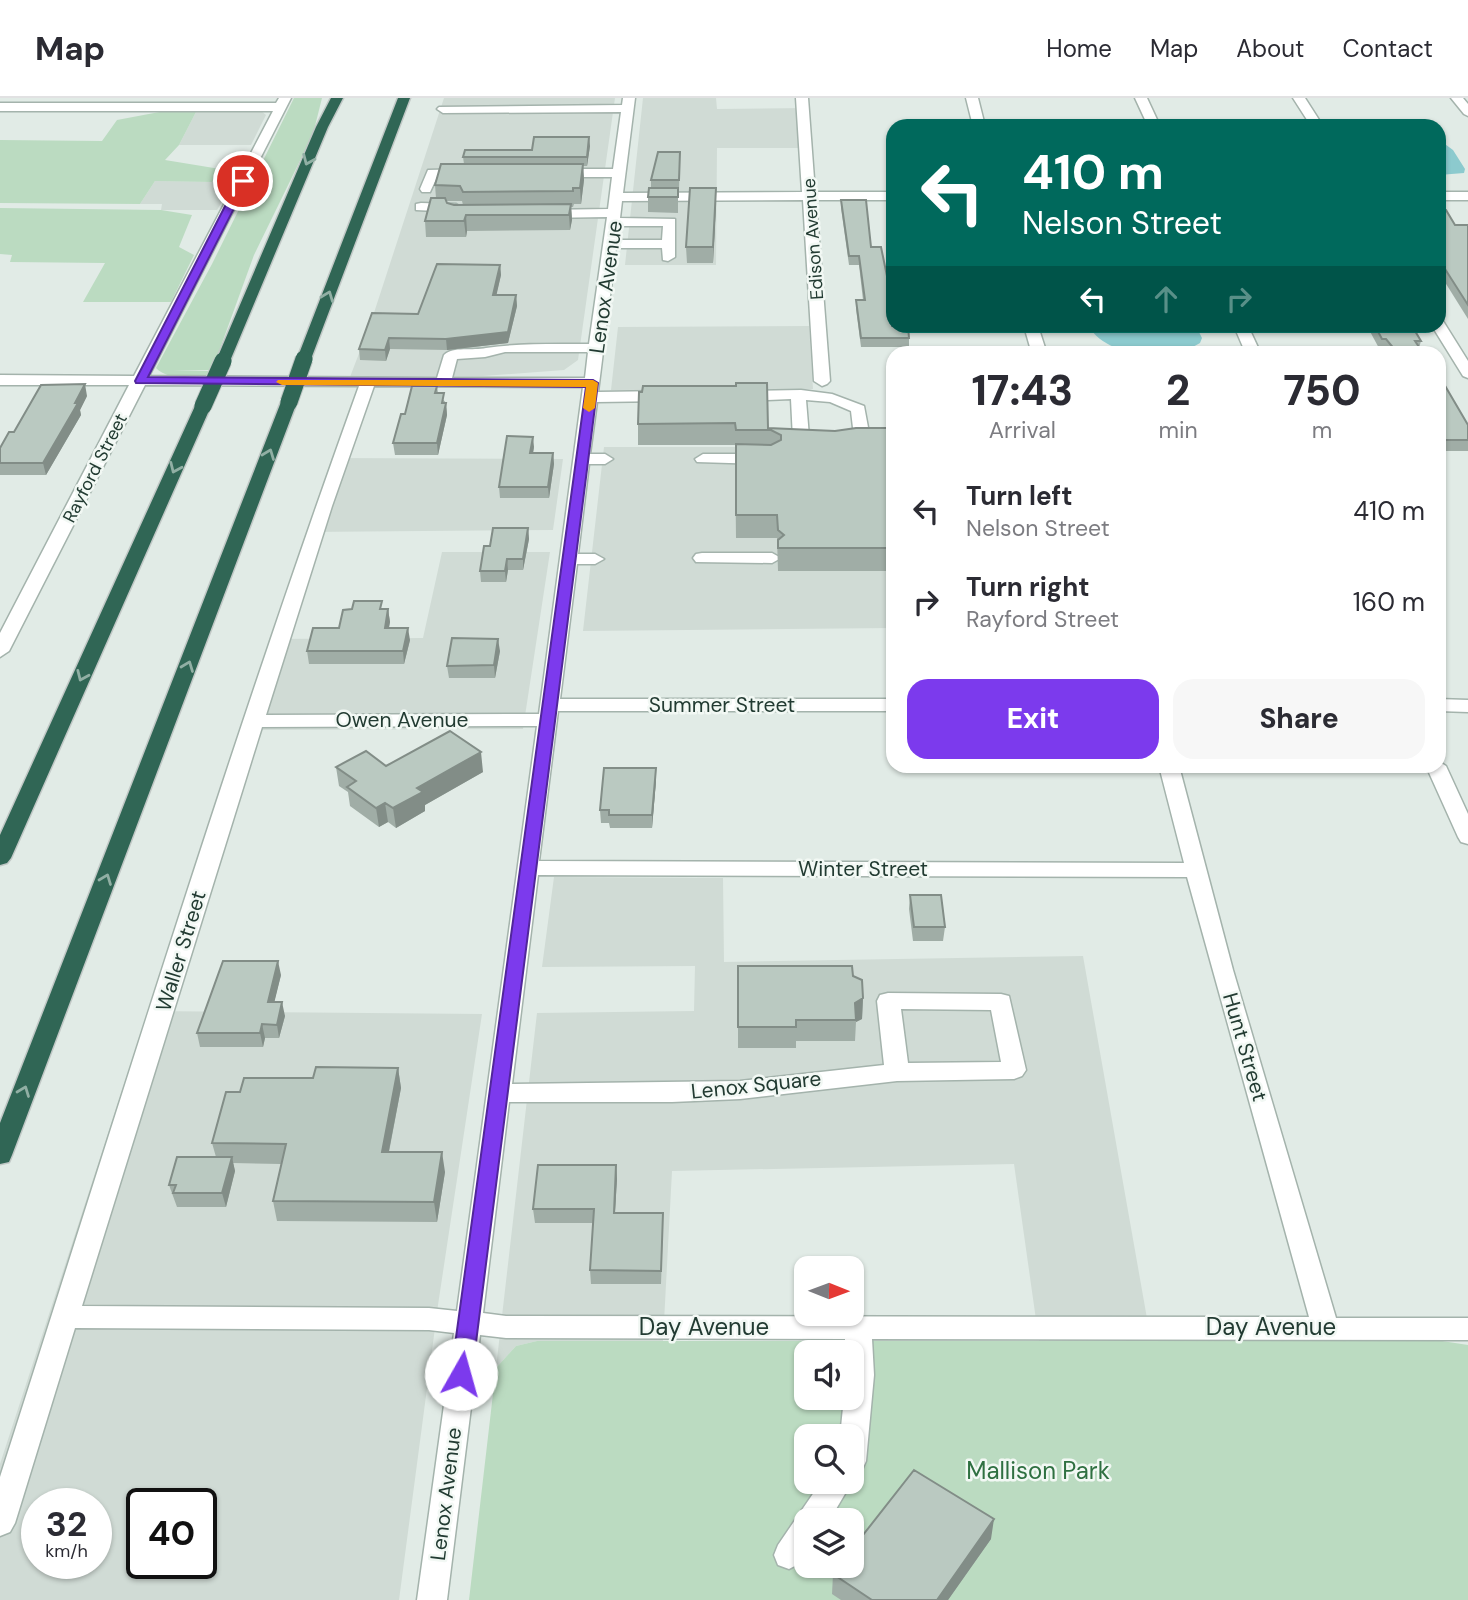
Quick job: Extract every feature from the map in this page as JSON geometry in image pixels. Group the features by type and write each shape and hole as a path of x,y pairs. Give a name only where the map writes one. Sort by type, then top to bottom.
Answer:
{"highway":[{"path":"322,127 327,98"},
{"path":"0,858 203,406 322,127 337,98"},
{"path":"0,1155 404,98"},
{"path":"385,146 410,98"}],"street":[{"name":"Edison Avenue","path":"802,98 822,381"},
{"path":"972,98 977,119"},
{"path":"1142,98 1151,119"},
{"path":"1299,98 1312,119"},
{"path":"1457,98 1468,112"},
{"path":"0,107 283,102"},
{"name":"Rayford Street","path":"0,651 283,102"},
{"path":"443,109 628,103"},
{"name":"Lenox Avenue","path":"432,1600 497,1093 612,244 628,103"},
{"path":"426,189 432,173 485,173"},
{"path":"538,173 620,173"},
{"path":"618,197 886,196"},
{"path":"1446,196 1468,196"},
{"path":"421,207 456,207 455,214 468,214"},
{"path":"533,214 670,222 668,250 612,244"},
{"path":"1444,333 1468,373"},
{"path":"443,382 451,355 456,353 485,353 505,348 597,348"},
{"path":"0,380 380,378 679,396"},
{"name":"Waller Street","path":"0,1523 324,506 380,378"},
{"path":"719,396 798,396 848,402 859,409 863,438 853,443 809,444 801,439 798,396"},
{"path":"583,459 606,459"},
{"path":"703,459 771,459"},
{"path":"702,558 772,558"},
{"path":"570,559 595,559"},
{"name":"Summer Street","path":"550,712 886,705"},
{"path":"1446,705 1468,705"},
{"name":"Owen Avenue","path":"256,721 550,712"},
{"name":"Hunt Street","path":"1171,773 1222,970 1325,1327"},
{"path":"1439,773 1468,837"},
{"name":"Winter Street","path":"528,868 1197,870"},
{"name":"Lenox Square","path":"497,1093 672,1093 740,1090 897,1072 1014,1070 1001,1002 888,1001 897,1072"},
{"name":"Day Avenue","path":"66,1317 415,1319 506,1327 1468,1329"},
{"path":"855,1424 860,1375 858,1327"},
{"path":"789,1555 794,1548"}],"shaded area":[{"path":"444,98 615,98 578,360 564,370 483,376 350,377 371,322"},
{"path":"643,98 716,98 717,109 809,108 813,148 717,148 716,265 625,265"},
{"path":"197,110 260,110 266,115 251,145 179,145"},
{"path":"155,181 234,182 217,210 161,210 162,204 140,204"},
{"path":"809,326 813,389 611,390 618,327"},
{"path":"604,447 886,447 886,628 583,631"},
{"path":"332,458 563,459 553,530 307,532"},
{"path":"442,552 550,552 523,729 242,730 271,639 423,638"},
{"path":"554,877 723,878 724,962 1083,956 1151,1341 1039,1341 1014,1164 672,1171 663,1341 537,1341 516,1346 496,1368 537,1013 694,1011 695,966 542,967"},
{"path":"148,1011 482,1014 438,1305 399,1600 0,1600 0,1464"}],"green space":[{"path":"294,98 322,98 313,134 254,255 218,354 210,370 173,370 209,371 207,377 179,377 161,372 156,368 212,264"},
{"path":"170,110 197,110 179,145 165,160 220,169 212,182 155,181 140,204 0,203 0,140 102,141 117,120"},
{"path":"0,208 161,210 192,215 179,247 194,255 171,302 83,302 105,263 10,262 12,255 0,254"},
{"name":"Mallison Park","path":"537,1341 794,1341 794,1410 864,1410 864,1341 1442,1341 1468,1345 1468,1600 469,1600 496,1368 516,1346"}],"water":[{"path":"1446,145 1453,150 1465,169 1464,173 1446,174"},
{"path":"1094,333 1200,333 1202,338 1200,343 1194,346 1112,346"}],"building":[{"path":"534,137 589,137 587,157 463,157 465,150 532,150"},
{"path":"658,152 680,152 679,180 651,180"},
{"path":"441,164 583,164 580,188 573,188 573,191 463,192 460,186 435,185"},
{"path":"649,188 678,188 678,197 648,197"},
{"path":"690,188 716,188 713,247 686,247"},
{"path":"431,198 445,198 447,203 454,205 571,204 569,215 466,215 464,221 425,221"},
{"path":"841,200 866,200 871,247 881,247 886,271 886,333 909,333 909,338 861,338 856,300 865,300 859,256 849,256"},
{"path":"1446,210 1455,225 1468,225 1468,305 1446,271"},
{"path":"437,264 500,265 493,295 516,295 508,332 446,339 389,338 385,350 359,349 372,313 418,314"},
{"path":"1379,333 1416,333 1421,341 1415,341 1418,346 1392,346 1386,339 1382,339"},
{"path":"736,383 767,383 768,428 835,431 886,428 886,548 778,548 778,540 784,535 778,530 777,515 736,515 736,444 771,445 781,440 781,435 771,430 736,430 735,423 638,424 639,392 642,392 643,386 736,386"},
{"path":"85,384 75,403 78,403 43,463 0,463 0,448 9,432 14,432 41,385"},
{"path":"412,386 437,386 435,393 444,393 442,403 446,403 437,443 393,443 401,414 405,414"},
{"path":"1446,387 1468,425 1468,440 1446,440"},
{"path":"507,436 533,437 530,453 553,453 548,487 499,487"},
{"path":"493,528 528,528 523,559 507,559 505,571 480,571 484,546 490,546"},
{"path":"354,601 382,601 380,609 388,609 385,628 408,628 403,651 307,651 313,628 339,628 343,610 352,609"},
{"path":"452,638 498,639 494,665 447,666"},
{"path":"450,731 481,752 417,788 423,792 393,808 385,803 376,808 347,787 356,781 336,767 366,751 386,766"},
{"path":"604,768 656,768 652,815 609,815 609,810 600,810"},
{"path":"910,895 941,895 945,927 914,927"},
{"path":"223,961 278,961 268,1002 282,1002 277,1025 262,1024 260,1033 197,1033"},
{"path":"738,966 852,966 853,976 862,980 863,998 855,1003 856,1020 796,1020 796,1027 738,1027"},
{"path":"316,1067 398,1068 382,1152 442,1152 434,1202 273,1201 286,1144 212,1143 226,1092 240,1092 244,1078 313,1078"},
{"path":"177,1157 232,1157 222,1193 173,1193 176,1185 169,1185"},
{"path":"538,1165 616,1165 614,1213 663,1213 661,1271 590,1270 594,1209 533,1209"},
{"path":"914,1470 994,1519 937,1600 872,1600 839,1578 864,1578 864,1534"}],"slow traffic":[{"path":"282,382 593,383 589,408"}],"route":[{"path":"243,181 140,381 593,383 461,1374"}]}
